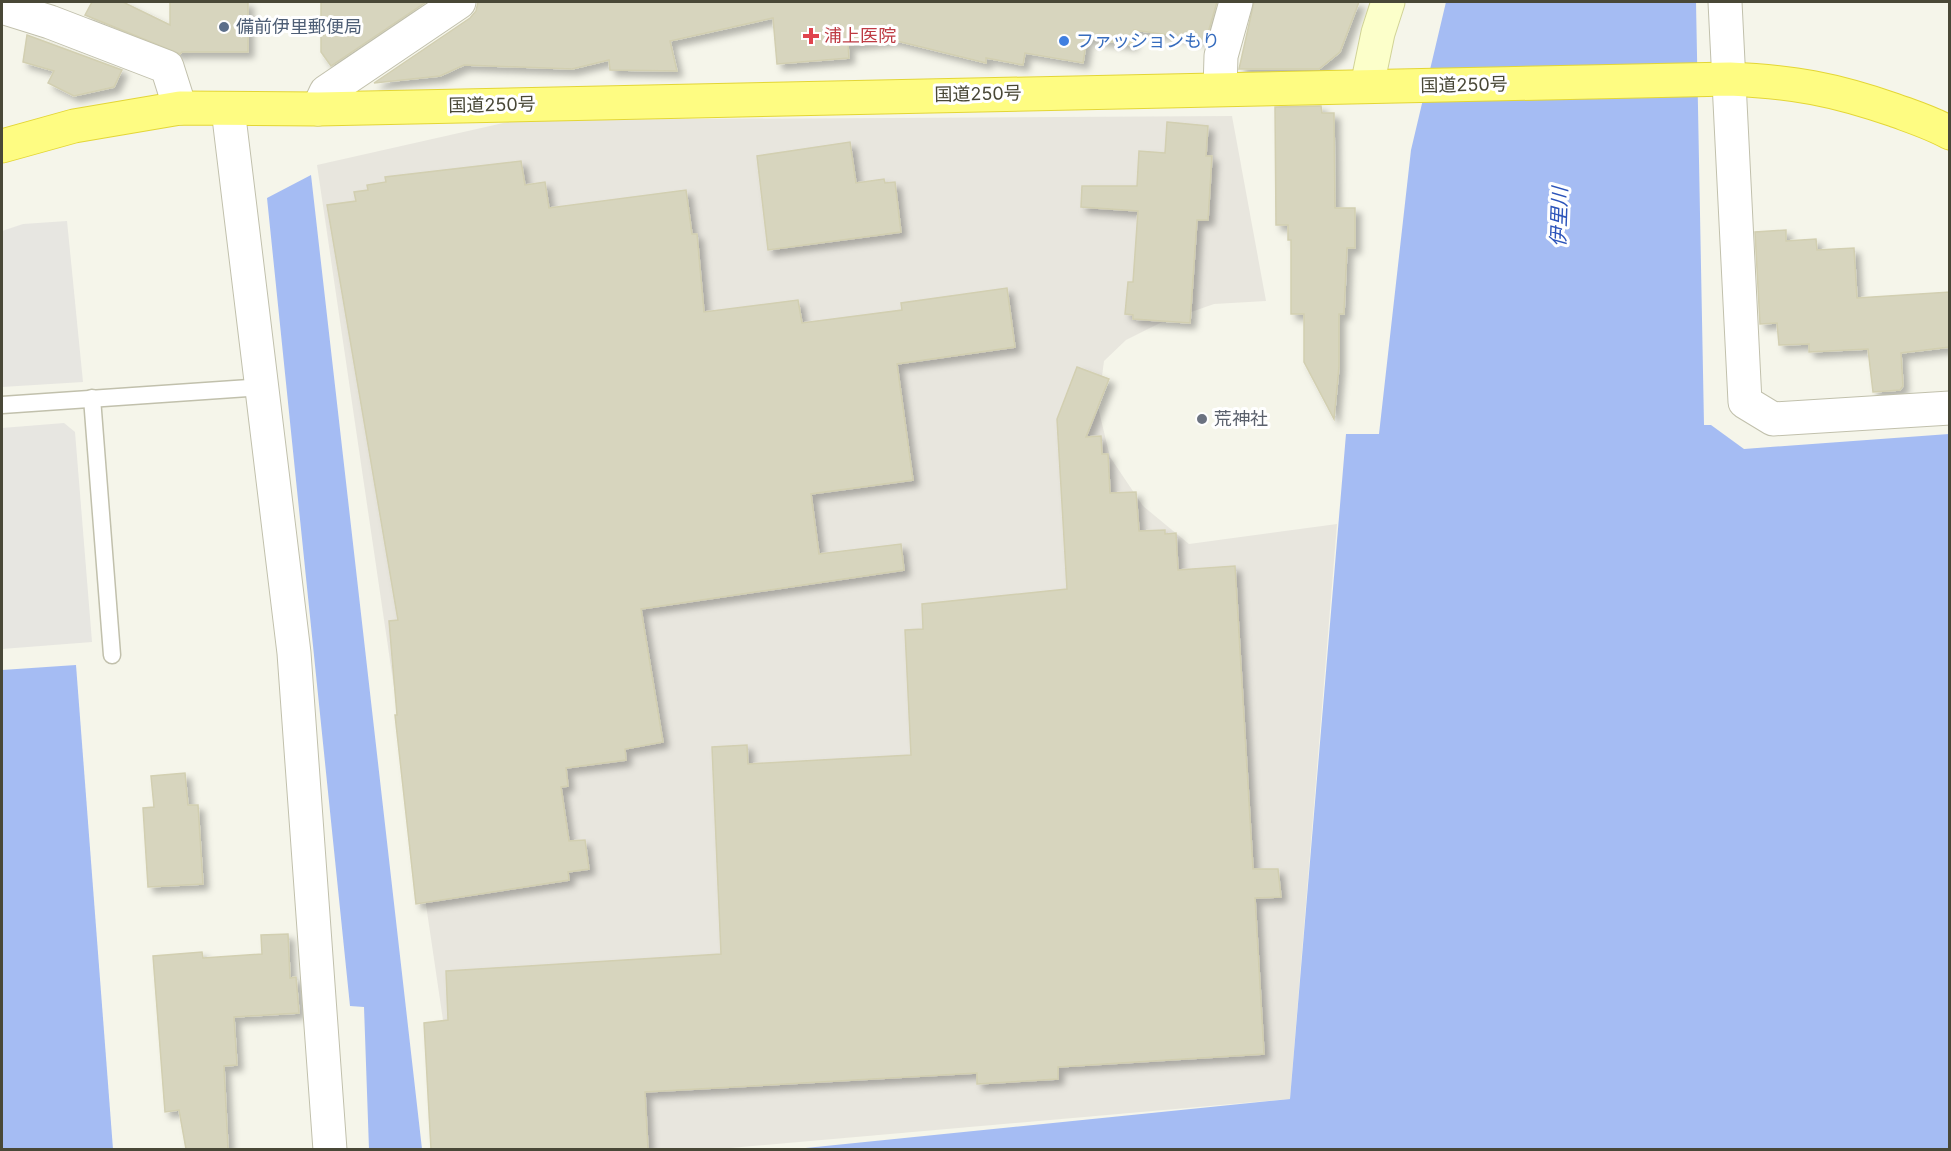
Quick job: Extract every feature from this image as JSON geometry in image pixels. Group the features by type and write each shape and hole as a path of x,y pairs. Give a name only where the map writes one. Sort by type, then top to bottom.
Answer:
{"highway":[{"name":"国道250号","path":"2,147 74,126 180,108 318,109 1715,80 1788,82 1843,92 1934,124 1950,133"}],"main road":[{"path":"1382,86 1378,33 1388,2"}],"street":[{"path":"318,109 326,92 459,2"},
{"path":"1220,89 1221,56 1236,2"},
{"path":"1725,2 1715,80 1745,402 1773,419 1950,408"},
{"path":"2,7 50,22 167,67 180,108"},
{"path":"228,110 294,653 330,1149"}],"lane":[{"path":"2,405 262,387"},
{"path":"92,398 112,655"}],"shaded area":[{"path":"1232,116 1266,301 1214,304 1160,323 1126,340 1104,361 1098,407 1110,457 1143,506 1189,544 1337,524 1290,1099 719,1149 462,1149 317,165 517,120"},
{"path":"67,221 83,382 2,387 2,231 23,224"},
{"path":"64,423 75,432 92,642 2,649 2,428"}],"water":[{"name":"伊里川","path":"1446,2 1696,2 1704,425 1711,425 1744,449 1949,434 1949,1149 786,1150 1290,1099 1346,434 1379,434 1411,150"},
{"path":"311,175 422,1149 369,1149 364,1007 350,1006 267,198"},
{"path":"76,665 113,1149 2,1149 2,670"}],"building":[{"path":"92,2 123,2 170,25 170,2 248,2 248,52 182,52 180,54 85,15"},
{"path":"321,2 426,2 331,66 321,52"},
{"path":"478,2 1217,2 1206,40 1134,30 1132,45 1087,38 1083,63 1025,53 1023,65 986,58 986,63 893,40 848,45 849,58 777,64 773,18 670,41 677,71 610,70 609,60 572,69 464,65 440,76 374,83 470,18 476,11"},
{"path":"1254,2 1359,2 1340,52 1319,69 1239,69"},
{"path":"27,35 122,70 114,87 74,96 48,83 54,71 23,62"},
{"path":"1321,106 1322,113 1334,113 1335,208 1355,208 1355,248 1347,248 1344,314 1339,314 1339,367 1334,419 1304,362 1304,314 1291,314 1291,240 1288,240 1288,225 1276,225 1275,107"},
{"path":"1167,122 1208,126 1206,156 1212,156 1208,220 1197,220 1190,323 1133,319 1133,315 1125,314 1128,282 1133,282 1138,211 1081,207 1082,186 1137,186 1139,151 1165,153"},
{"path":"850,142 856,183 884,179 885,183 895,182 901,232 768,250 757,156"},
{"path":"521,161 525,185 545,182 549,208 686,190 692,234 697,234 704,312 798,300 802,323 902,310 901,303 1007,288 1015,347 897,364 913,480 811,494 819,554 901,544 904,570 641,609 663,742 625,749 626,760 566,768 568,786 561,787 569,841 585,840 589,869 568,872 569,880 416,904 395,715 397,715 389,621 398,620 327,205 356,201 354,192 368,190 367,185 386,182 385,177"},
{"path":"1786,230 1786,241 1816,239 1817,250 1854,248 1857,298 1950,292 1950,347 1901,353 1903,386 1900,390 1873,392 1868,349 1809,352 1809,344 1779,345 1777,323 1760,324 1755,232"},
{"path":"1077,367 1109,379 1086,437 1101,436 1102,454 1108,454 1110,493 1136,492 1139,531 1165,530 1165,534 1176,533 1178,570 1235,566 1253,869 1278,869 1281,897 1255,898 1264,1054 1058,1067 1058,1079 977,1084 977,1073 645,1092 648,1149 431,1149 424,1023 448,1020 446,971 721,954 712,747 747,745 748,764 911,755 905,630 923,629 922,604 1067,589 1057,419"},
{"path":"185,773 188,805 198,805 203,884 148,887 143,808 154,807 151,776"},
{"path":"288,934 290,978 296,977 299,1013 234,1017 237,1065 224,1066 228,1149 186,1149 179,1110 165,1112 153,956 202,952 203,958 262,954 261,935"}],"place":[{"name":"備前伊里郵便局","path":"224,27"},
{"name":"浦上医院","path":"811,36"},
{"name":"ファッションもり","path":"1064,41"},
{"name":"荒神社","path":"1202,419"}]}
